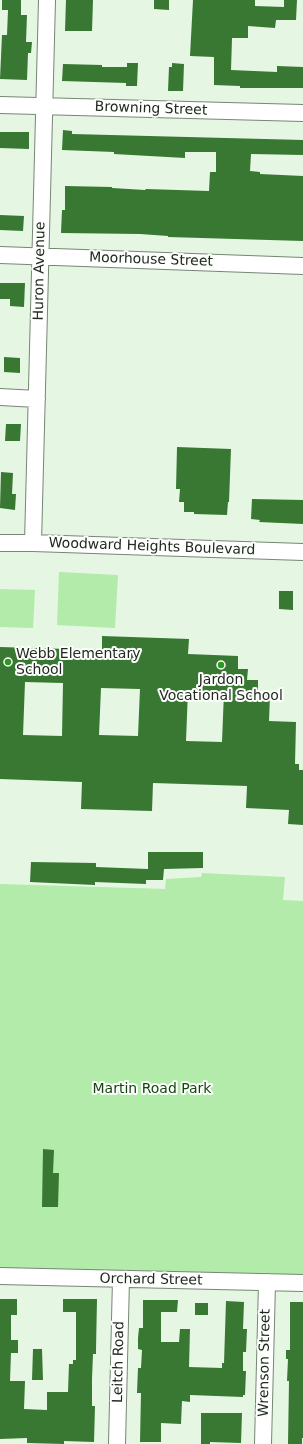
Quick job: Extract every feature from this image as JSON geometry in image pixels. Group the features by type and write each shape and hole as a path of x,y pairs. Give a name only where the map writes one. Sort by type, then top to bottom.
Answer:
{"street":[{"name":"Huron Avenue","path":"33,543 47,0"},
{"name":"Browning Street","path":"0,105 303,113"},
{"name":"Moorhouse Street","path":"0,255 303,266"},
{"path":"0,397 37,399"},
{"name":"Woodward Heights Boulevard","path":"0,543 303,552"},
{"name":"Orchard Street","path":"0,1276 303,1283"},
{"name":"Leitch Road","path":"117,1444 121,1279"},
{"name":"Wrenson Street","path":"263,1444 267,1282"}],"green space":[{"path":"59,572 118,575 115,628 57,625"},
{"path":"0,589 35,590 33,628 0,627"},
{"name":"Martin Road Park","path":"202,873 285,877 283,900 303,901 303,1283 0,1276 0,884 165,889 166,879 201,877"}],"building":[{"path":"2,0 21,0 21,15 27,15 26,42 32,42 31,53 28,53 27,80 0,79 2,35 7,35 8,10 2,10"},
{"path":"66,0 93,0 92,31 65,31"},
{"path":"154,0 169,0 169,10 154,9"},
{"path":"193,0 255,0 255,6 284,7 284,0 297,0 296,20 276,20 275,28 248,26 248,38 232,38 231,70 277,72 277,66 303,67 303,88 240,88 240,86 214,85 214,57 190,56"},
{"path":"127,63 138,63 137,86 126,86 126,83 62,81 63,64 127,67"},
{"path":"172,63 184,64 183,91 168,91 169,67 172,67"},
{"path":"63,130 72,131 72,134 303,140 303,155 251,154 250,171 260,172 260,174 303,176 303,241 168,237 140,234 61,233 62,210 65,210 65,186 112,187 145,190 209,191 210,172 216,172 216,152 185,152 185,158 114,154 114,152 62,150"},
{"path":"0,132 29,132 29,149 0,148"},
{"path":"0,215 24,216 23,231 0,230"},
{"path":"0,283 25,283 24,307 10,306 10,299 0,299"},
{"path":"4,357 20,358 20,373 4,372"},
{"path":"6,424 21,424 20,441 5,441"},
{"path":"177,447 231,449 229,502 227,515 194,514 194,512 184,512 184,502 179,502 180,489 176,489"},
{"path":"1,472 13,473 12,494 16,494 15,510 0,508"},
{"path":"252,499 303,500 303,524 259,522 260,520 251,519"},
{"path":"279,591 293,591 293,610 279,609"},
{"path":"102,636 189,639 188,654 238,656 238,669 248,669 247,680 258,680 258,695 270,695 269,721 296,722 295,764 299,764 299,770 303,770 303,825 288,824 289,810 246,808 247,786 153,783 152,811 81,809 82,782 0,779 0,647 102,650","holes":["25,682 63,683 62,736 23,735","101,688 140,689 138,736 99,735","188,690 224,692 222,742 186,741"]},
{"path":"148,852 203,852 203,868 164,869 163,880 146,880 146,884 95,882 95,885 30,882 31,862 96,863 96,867 148,869"},
{"path":"43,1149 54,1150 53,1173 59,1173 58,1207 42,1207"},
{"path":"0,1299 17,1299 17,1315 11,1315 11,1340 18,1340 18,1353 11,1353 10,1381 25,1381 24,1409 47,1410 47,1392 68,1392 69,1364 73,1364 73,1360 76,1360 76,1312 63,1312 63,1299 97,1299 96,1354 93,1354 92,1379 92,1406 95,1406 94,1442 64,1441 64,1444 27,1443 27,1438 0,1439"},
{"path":"143,1300 178,1300 177,1312 161,1312 161,1342 179,1342 180,1329 190,1329 189,1367 222,1368 222,1363 224,1363 226,1301 244,1302 243,1329 247,1329 246,1352 243,1352 243,1371 246,1371 245,1395 243,1395 243,1397 190,1395 190,1402 182,1401 181,1424 161,1423 161,1442 140,1442 141,1393 137,1393 138,1368 141,1368 142,1350 138,1349 138,1338 139,1328 143,1328"},
{"path":"290,1302 303,1302 302,1444 288,1444 289,1381 287,1381 288,1359 286,1359 286,1350 290,1350"},
{"path":"195,1303 208,1303 208,1315 195,1315"},
{"path":"33,1349 42,1349 43,1380 32,1380"},
{"path":"201,1413 242,1413 241,1443 210,1442 210,1444 201,1444"}],"place":[{"name":"Webb Elementary School","path":"8,662"},
{"name":"Jardon Vocational School","path":"221,665"}]}
